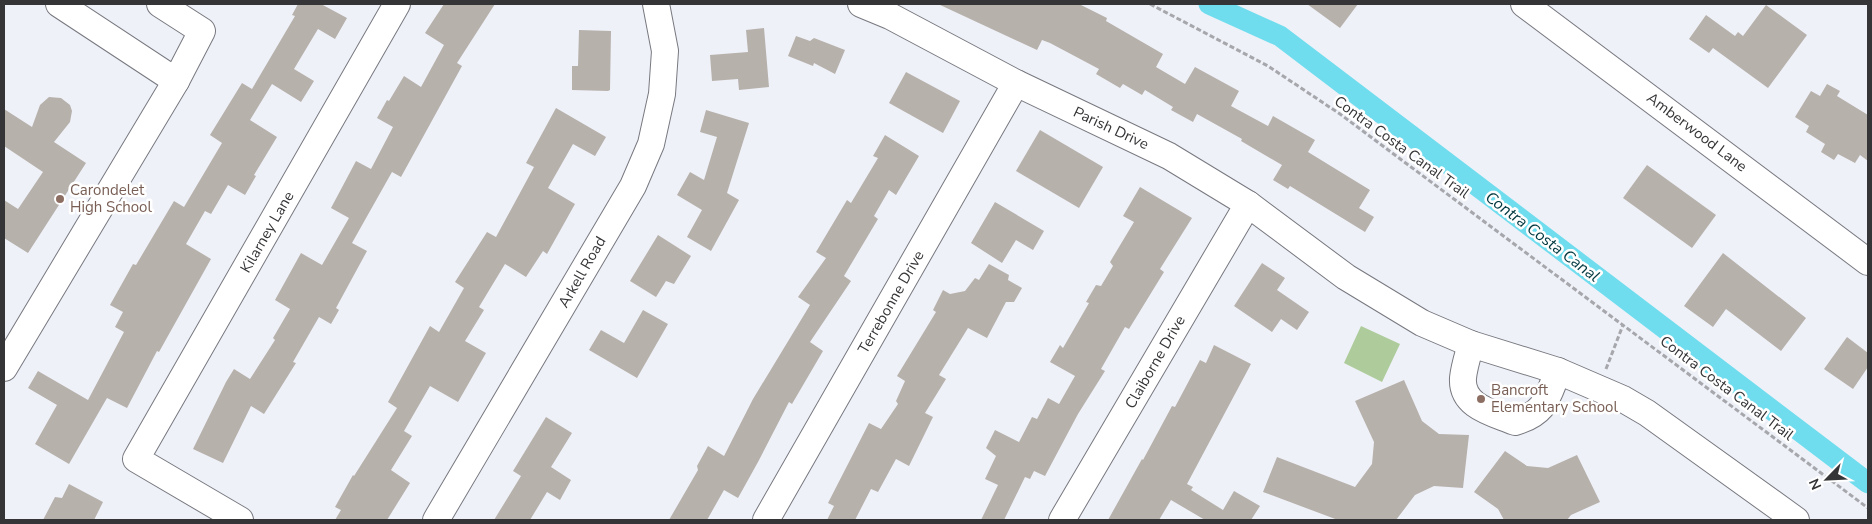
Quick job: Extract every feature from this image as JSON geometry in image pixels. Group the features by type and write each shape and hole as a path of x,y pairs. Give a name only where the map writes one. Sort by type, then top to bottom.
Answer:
{"street":[{"path":"59,4 176,81"},
{"path":"4,368 176,81 202,31 160,4"},
{"name":"Kilarney Lane","path":"240,520 136,459 397,4"},
{"name":"Arkell Road","path":"436,520 633,186 652,144 662,94 665,51 656,4"},
{"name":"Parish Drive","path":"861,4 893,10 1016,83 1169,156 1248,204 1346,277 1422,322 1471,344 1558,371 1623,399 1647,413 1796,520"},
{"name":"Amberwood Lane","path":"1524,4 1868,262"},
{"name":"Terrebonne Drive","path":"766,520 1016,83"},
{"name":"Claiborne Drive","path":"1062,520 1248,204"},
{"path":"1471,344 1463,378 1469,400 1480,408 1515,422 1535,414 1544,404 1558,371"}],"path":[{"name":"Contra Costa Canal Trail","path":"1150,4 1268,66 1340,114 1868,508"},
{"path":"1599,388 1623,325"}],"green space":[{"path":"1361,326 1400,344 1382,382 1344,363"}],"building":[{"path":"298,4 321,4 347,18 335,39 318,29 294,69 314,81 301,102 272,84 250,120 277,137 254,175 256,176 245,195 228,185 211,214 205,211 186,244 211,259 159,352 157,351 127,408 107,398 69,464 35,444 57,405 28,388 38,371 88,400 124,332 115,327 123,312 110,305 133,264 136,265 174,201 184,207 222,143 210,135 242,83 252,89 295,16 292,15"},
{"path":"444,4 495,4 457,63 462,66 401,177 392,172 352,243 367,251 336,308 339,310 331,324 319,317 293,362 296,363 264,414 251,406 223,463 193,449 234,369 250,379 275,340 273,338 290,309 275,300 301,253 322,265 349,218 331,208 356,161 371,169 393,127 377,118 404,76 421,87 444,45 425,33"},
{"path":"938,4 1079,4 1107,18 1106,21 1163,54 1156,67 1185,84 1195,67 1239,91 1231,106 1268,126 1273,116 1315,140 1308,152 1370,190 1359,208 1374,217 1365,232 1290,186 1288,189 1273,180 1282,165 1241,141 1242,139 1197,114 1193,122 1171,110 1173,107 1145,90 1142,95 1123,84 1120,88 1096,74 1099,69 1050,43 1042,40 1037,50"},
{"path":"1307,4 1358,4 1340,28"},
{"path":"1766,5 1807,35 1768,88 1713,48 1709,53 1689,39 1706,15 1735,36 1738,32 1743,36"},
{"path":"764,28 769,87 739,90 738,79 712,81 710,55 748,52 746,30"},
{"path":"579,30 611,31 610,90 608,91 572,90 572,66 578,66"},
{"path":"796,36 810,41 814,38 845,50 835,74 814,63 813,66 788,56"},
{"path":"906,72 960,101 943,133 889,103"},
{"path":"1827,84 1840,91 1837,96 1868,115 1868,161 1860,155 1855,163 1838,154 1834,160 1821,152 1825,144 1806,132 1809,126 1795,117 1811,91 1820,96"},
{"path":"49,97 61,98 70,105 72,111 70,122 54,142 86,163 28,253 4,238 4,200 18,209 43,172 4,146 4,109 32,127 40,105"},
{"path":"556,108 606,137 595,156 573,144 548,188 575,204 547,254 543,251 526,277 505,264 479,307 484,310 465,341 486,353 458,402 430,386 404,431 412,436 391,470 410,483 387,520 335,520 341,510 335,507 353,475 397,408 388,402 430,326 439,332 464,288 455,282 487,232 496,237 534,167 526,163"},
{"path":"706,110 749,123 727,193 739,200 711,251 687,237 702,210 677,195 690,172 704,180 717,137 700,132"},
{"path":"1040,130 1103,167 1079,208 1016,171"},
{"path":"885,135 919,156 896,195 889,190 874,216 878,219 844,276 851,281 810,342 823,351 792,404 789,402 738,498 724,490 707,520 669,520 698,470 697,466 708,446 724,456 753,399 810,305 798,297 826,258 816,252 847,200 851,203 878,158 873,156"},
{"path":"1647,165 1716,215 1692,248 1623,198"},
{"path":"1140,187 1192,218 1160,269 1164,272 1129,329 1125,327 1101,369 1105,371 1078,414 1045,476 1034,471 1030,479 1025,477 1004,520 981,520 998,485 985,479 996,456 986,448 995,430 1019,442 1032,417 1037,419 1048,398 1059,404 1075,376 1050,362 1060,345 1063,348 1089,303 1086,302 1096,285 1101,286 1113,266 1110,262 1134,222 1123,216"},
{"path":"995,202 1044,231 1033,250 1016,240 1002,263 971,243"},
{"path":"658,235 691,256 674,284 666,281 656,297 630,281"},
{"path":"1723,253 1806,318 1781,351 1726,309 1713,327 1684,306"},
{"path":"1262,263 1285,278 1277,290 1309,312 1297,330 1281,319 1272,332 1234,306"},
{"path":"989,264 1009,275 1008,280 1022,288 1014,302 1006,302 987,338 968,328 939,375 946,379 925,413 933,417 909,466 896,459 878,492 871,489 855,520 827,520 834,506 828,503 869,423 881,429 898,404 896,401 905,381 897,376 936,312 933,310 943,290 950,294 965,291 975,278 979,280"},
{"path":"643,310 668,324 637,378 589,350 601,330 624,343"},
{"path":"1847,337 1868,353 1868,367 1853,389 1824,369"},
{"path":"1214,345 1251,364 1187,484 1193,487 1191,490 1223,510 1234,491 1260,506 1251,520 1205,520 1171,500 1159,520 1108,520 1172,406 1175,407 1200,360 1206,363"},
{"path":"1404,380 1422,421 1439,434 1469,435 1463,488 1434,486 1415,495 1396,520 1338,520 1263,492 1277,457 1355,487 1372,464 1374,442 1355,401"},
{"path":"546,417 572,433 551,467 571,480 560,500 547,492 530,520 494,520 521,476 513,471"},
{"path":"1505,451 1527,466 1548,468 1577,455 1600,502 1571,515 1567,520 1504,520 1498,509 1474,492"},
{"path":"69,484 103,502 94,520 43,520 55,497 62,498"}],"waterway":[{"name":"Contra Costa Canal","path":"1209,4 1280,36 1868,483"}],"place":[{"name":"Carondelet High School","path":"60,199"},
{"name":"Bancroft Elementary School","path":"1481,399"}]}
